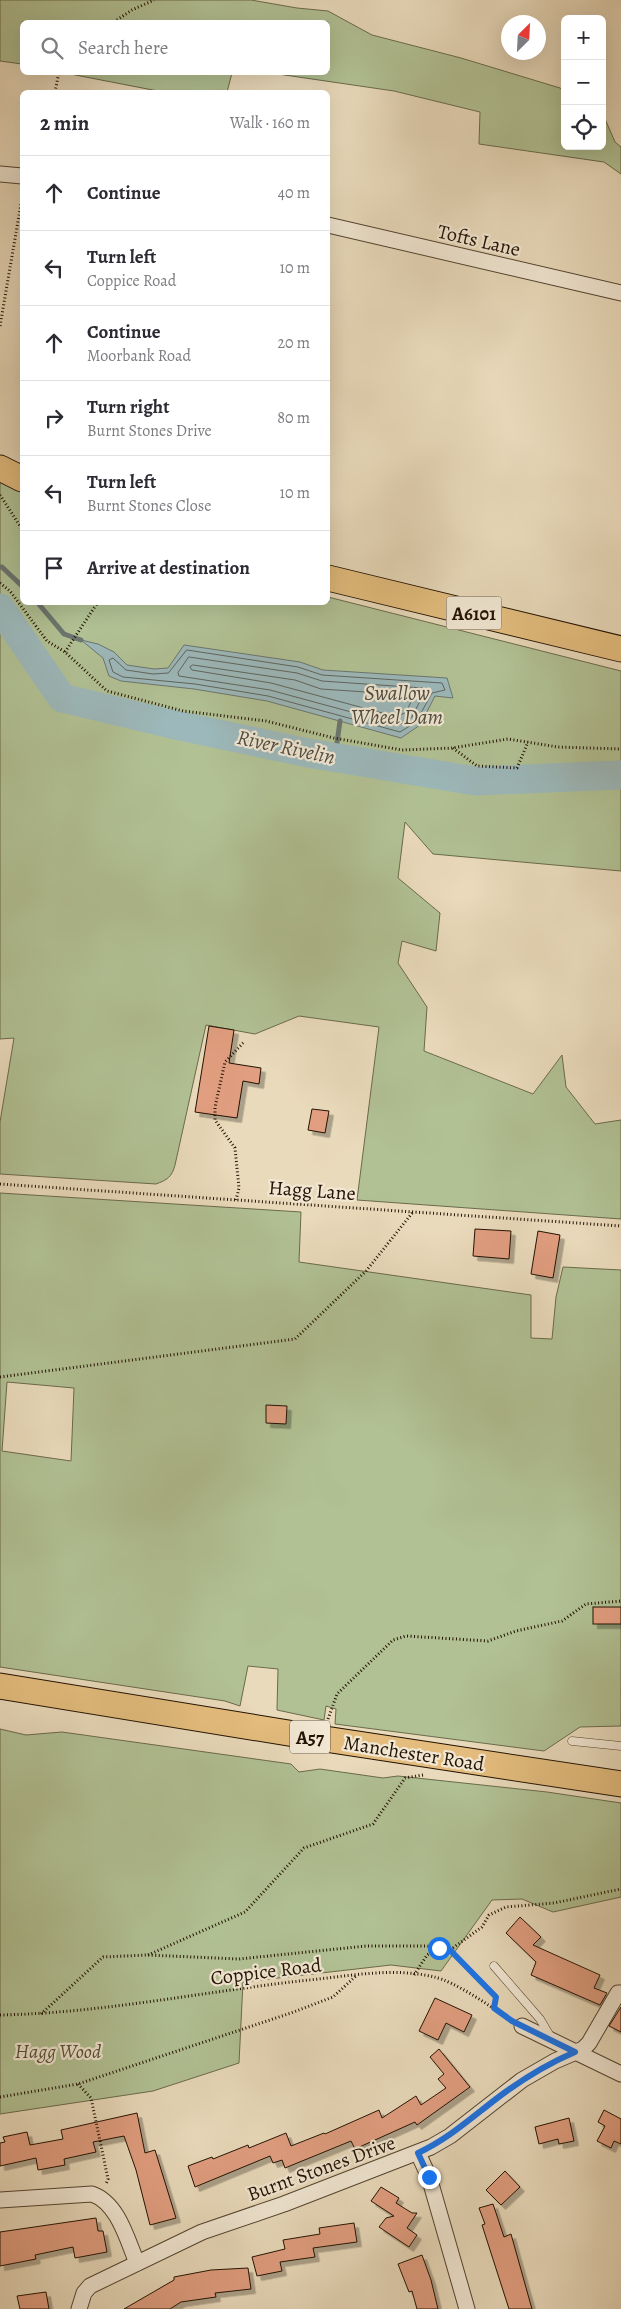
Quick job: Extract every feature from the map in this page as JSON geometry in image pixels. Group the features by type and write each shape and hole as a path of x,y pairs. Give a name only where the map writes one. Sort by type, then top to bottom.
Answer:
{"main road":[{"path":"0,468 20,479"},
{"name":"A6101","path":"330,578 621,649"},
{"name":"Manchester Road","path":"0,1686 325,1740 621,1784"}],"street":[{"path":"0,174 20,176"},
{"name":"Tofts Lane","path":"330,225 621,293"},
{"name":"Burnt Stones Drive","path":"79,2309 84,2293 90,2286 202,2232 284,2204 418,2153 450,2136 522,2080 589,2043 612,2001 618,1993 621,1993"},
{"path":"522,2026 621,2074"},
{"path":"418,2153 429,2177 467,2309"},
{"path":"0,2200 92,2194 101,2197 111,2205 137,2263"}],"lane":[{"path":"572,1741 621,1746"},
{"path":"494,1966 540,2019 554,2042"}],"path":[{"path":"117,20 132,10 154,0"},
{"path":"56,90 59,75"},
{"path":"0,326 20,210"},
{"path":"0,495 20,526"},
{"path":"0,583 10,591 20,605"},
{"path":"20,605 47,641 65,652 107,691 183,711 266,721 334,738 402,750 452,748 508,739 558,747 621,749"},
{"path":"65,652 96,605"},
{"path":"452,748 477,766 517,768 528,742"},
{"path":"236,1200 239,1188 235,1148 215,1120 215,1107 225,1062 244,1042"},
{"name":"Hagg Lane","path":"0,1184 621,1226"},
{"path":"0,1377 294,1339 366,1271 414,1212"},
{"path":"325,1740 328,1717 337,1694 393,1640 406,1636 488,1641 516,1631 562,1621 586,1604 621,1601"},
{"path":"147,1955 245,1912 304,1848 373,1824 405,1778 424,1775"},
{"path":"450,1950 482,1927 489,1915 506,1907 554,1903 621,1889"},
{"path":"41,2014 103,1957 147,1955 239,1959 366,1946 427,1946 450,1950 496,1997 494,2008"},
{"path":"414,1975 427,1955 439,1948"},
{"name":"Coppice Road","path":"0,2015 41,2014 95,2009 260,1985 382,1972 435,1977 494,2008 522,2026"},
{"path":"0,2097 78,2084 333,1997 357,1975"},
{"path":"78,2084 92,2098 108,2179 101,2197"}],"green space":[{"path":"0,0 251,0 328,11 372,35 461,58 560,88 561,150 606,150 606,121 615,142 621,147 621,174 604,162 479,144 480,112 394,91 285,75 330,75 330,20 20,20 20,64 0,61"},
{"path":"75,75 231,75 228,90 153,90"},
{"path":"0,477 20,486 20,605 330,605 330,598 621,671 621,871 433,854 405,822 398,878 440,913 436,951 402,941 398,963 427,1007 424,1051 533,1094 562,1055 566,1087 595,1124 621,1120 621,1219 357,1200 379,1027 299,1016 255,1034 206,1025 174,1169 171,1175 163,1181 156,1184 0,1174 0,1122 14,1038 0,1039"},
{"path":"0,1193 301,1212 299,1262 531,1295 531,1338 552,1339 556,1297 563,1267 621,1270 621,1726 580,1727 544,1751 335,1724 336,1709 326,1706 324,1720 277,1710 278,1669 248,1666 240,1706 225,1701 0,1667","holes":["7,1382 74,1388 71,1461 2,1451"]},
{"name":"Hagg Wood","path":"0,1729 26,1735 62,1732 291,1764 299,1772 320,1769 383,1778 398,1776 547,1792 621,1803 621,1897 553,1912 522,1899 492,1900 441,1971 391,1965 243,1982 239,2063 153,2091 0,2114"}],"water":[{"name":"Swallow Wheel Dam","path":"81,640 98,644 114,652 127,665 154,669 168,668 184,645 300,662 323,670 447,678 453,698 435,696 420,725 401,738 267,701 194,689 121,681 109,676 103,658"}],"building":[{"path":"209,1026 234,1030 229,1063 261,1068 259,1084 243,1081 237,1118 195,1112"},
{"path":"312,1109 329,1111 325,1133 308,1130"},
{"path":"475,1229 511,1231 509,1259 473,1256"},
{"path":"538,1231 560,1235 553,1278 531,1274"},
{"path":"266,1405 287,1406 286,1424 266,1423"},
{"path":"593,1607 621,1607 621,1624 593,1624"},
{"path":"520,1917 541,1937 533,1945 600,1975 594,1988 607,1993 600,2005 531,1975 536,1962 506,1933"},
{"path":"435,1998 472,2015 464,2032 446,2023 438,2040 419,2031"},
{"path":"621,2007 621,2032 609,2026"},
{"path":"439,2049 470,2087 417,2125 415,2122 355,2149 351,2141 285,2168 282,2160 273,2163 270,2156 195,2187 188,2166 212,2157 213,2159 248,2145 249,2148 286,2133 291,2146 325,2134 379,2110 382,2118 416,2096 421,2105 446,2088 438,2079 444,2074 430,2057"},
{"path":"604,2110 621,2119 621,2144 614,2141 611,2148 597,2141 605,2126 598,2122"},
{"path":"137,2113 145,2153 155,2150 176,2218 150,2225 136,2170 124,2136 93,2142 96,2152 64,2159 65,2165 38,2170 36,2158 0,2166 0,2143 5,2142 3,2137 27,2132 30,2145 63,2139 61,2130"},
{"path":"569,2118 574,2141 559,2144 558,2139 539,2144 535,2127"},
{"path":"505,2171 520,2187 501,2205 486,2190"},
{"path":"381,2187 399,2198 396,2203 412,2213 417,2213 407,2228 417,2235 409,2247 379,2227 386,2218 394,2216 371,2201"},
{"path":"493,2204 504,2237 511,2234 532,2309 509,2309 482,2225 485,2224 479,2208"},
{"path":"96,2218 98,2231 103,2231 107,2252 75,2258 73,2247 35,2255 36,2259 0,2266 0,2232"},
{"path":"354,2223 357,2242 313,2248 315,2257 280,2262 282,2271 257,2276 252,2257 285,2249 283,2240 320,2234 319,2228"},
{"path":"422,2255 431,2280 438,2309 417,2309 412,2291 409,2292 398,2264"},
{"path":"248,2268 251,2289 215,2293 216,2297 181,2302 170,2309 124,2309 174,2280 174,2277 211,2270"},
{"path":"46,2292 49,2309 20,2309 17,2296"}],"waterway":[{"path":"0,567 20,584"},
{"path":"40,605 64,634 81,640"},
{"name":"River Rivelin","path":"0,608 62,698 171,724 308,753 475,781 621,775"},
{"path":"335,757 340,721"}],"route":[{"path":"429,2177 418,2153 450,2136 522,2080 575,2052 512,2021 494,2008 496,1997 450,1950 439,1948"}]}
